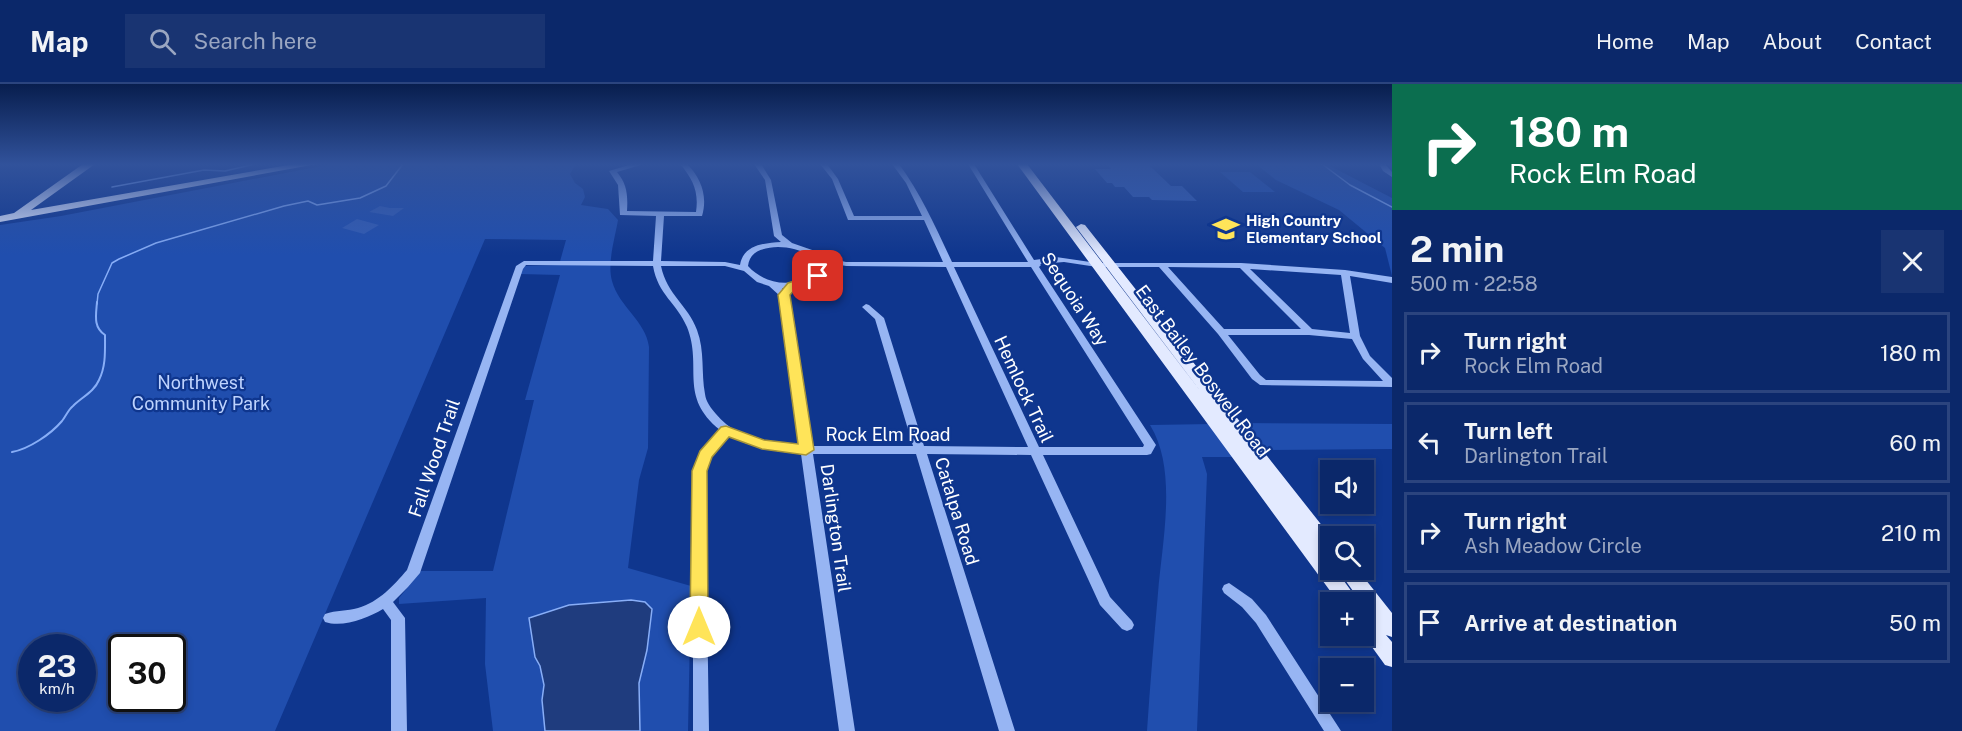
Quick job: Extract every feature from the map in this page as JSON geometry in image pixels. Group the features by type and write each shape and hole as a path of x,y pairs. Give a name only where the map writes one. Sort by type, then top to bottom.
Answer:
{"main road":[{"path":"26,213 51,194"},
{"path":"26,213 54,194"},
{"path":"112,198 132,194"},
{"path":"0,217 134,194"},
{"name":"East Bailey Boswell Road","path":"1050,194 1342,592"},
{"name":"East Bailey Boswell Road","path":"1104,265 1320,536"},
{"path":"1355,580 1392,628"},
{"path":"1374,634 1392,658"}],"street":[{"path":"624,194 622,213 660,214 699,214 700,194"},
{"path":"771,194 778,236 792,245 809,251 820,260 846,264 1032,263 1044,266 1084,268 1104,265 1241,265 1345,273 1392,280"},
{"path":"841,194 851,218 926,218"},
{"name":"Hemlock Trail","path":"914,194 1105,601 1127,625"},
{"name":"Sequoia Way","path":"990,194 1150,445 1147,451"},
{"name":"Rock Elm Road","path":"660,214 655,263 658,280 669,297 686,315 694,333 700,398 710,414 726,430 762,444 806,450 1147,451"},
{"path":"768,246 778,236"},
{"path":"725,264 745,258 757,248 792,245"},
{"path":"745,258 746,269"},
{"path":"820,260 822,271"},
{"name":"Fall Wood Trail","path":"330,618 354,616 373,609 395,593 413,573 519,268 524,263 655,263"},
{"path":"655,263 725,264 746,269 756,278 788,290 811,280 822,271 846,264"},
{"path":"1161,265 1221,332 1256,377 1264,383 1392,384"},
{"path":"1241,265 1309,332"},
{"path":"1345,273 1355,336 1366,357 1392,384"},
{"name":"Darlington Trail","path":"788,290 806,450 847,731"},
{"name":"Catalpa Road","path":"866,307 879,318 1007,731"},
{"path":"1221,332 1309,332 1355,336"},
{"path":"701,731 699,471 705,455 726,430"},
{"path":"1229,589 1247,603 1261,619 1333,731"},
{"path":"385,600 398,618 399,731"}],"green space":[{"name":"Northwest Community Park","path":"175,194 584,194 581,205 608,209 618,220 611,259 612,281 620,299 643,329 649,347 648,448 639,480 628,568 691,586 688,731 493,731 485,664 486,598 399,604 399,598 421,571 493,571 534,400 525,400 560,275 520,274 525,266 559,265 566,240 485,239 275,731 0,731 0,225"},
{"path":"1306,194 1385,194 1392,198 1392,276 1385,248 1339,210"},
{"path":"1238,423 1392,424 1392,449 1260,450"},
{"path":"1212,424 1235,457 1202,457 1207,474 1197,731 1147,731 1166,507 1164,463 1159,443 1150,425"}],"shaded area":[{"path":"631,600 645,602 652,609 647,650 639,683 640,731 545,731 542,700 544,685 540,666 535,657 529,618 569,605"}],"building":[{"path":"1130,194 1190,194 1197,201 1152,200 1149,197 1133,197"},
{"path":"380,206 404,208 393,216 369,212"},
{"path":"357,219 379,225 364,234 342,228"}],"waterway":[{"path":"97,304 98,294 112,263 156,243 284,206 308,201 317,205 360,198 368,194"},
{"path":"1368,194 1392,207"},
{"path":"12,452 32,444 52,431 71,408 97,384 105,358 105,335 101,332 96,320 97,302"}],"place":[{"name":"High Country Elementary School","path":"1226,229"}],"route":[{"path":"699,627 699,471 705,455 726,430 762,444 806,450 784,295 792,285 802,284 818,276"}]}
